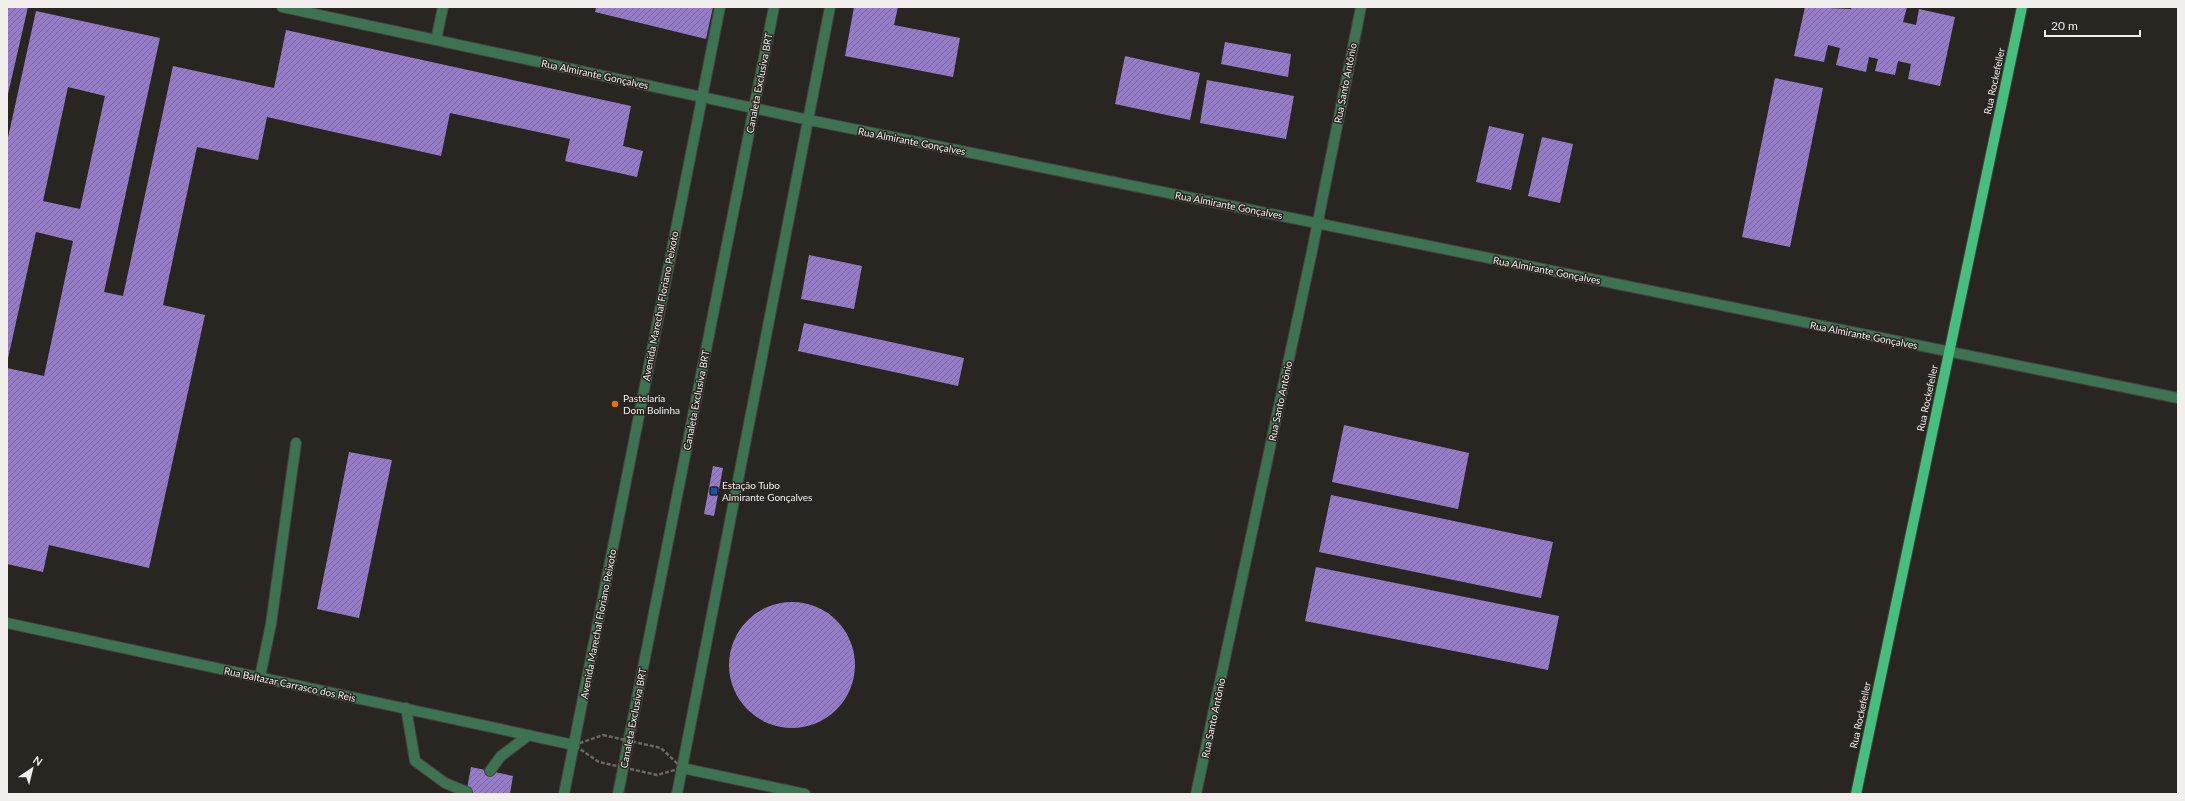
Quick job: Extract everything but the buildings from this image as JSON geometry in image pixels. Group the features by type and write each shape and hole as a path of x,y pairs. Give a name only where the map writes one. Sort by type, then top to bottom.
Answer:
{"main road":[{"name":"Rua Rockefeller","path":"1856,794 2022,7"}],"street":[{"name":"Rua Almirante Gonçalves","path":"282,7 809,120 2178,398"},
{"path":"436,40 443,7"},
{"name":"Avenida Marechal Floriano Peixoto","path":"564,794 720,7"},
{"name":"Canaleta Exclusiva BRT","path":"618,794 774,7"},
{"path":"677,794 830,7"},
{"name":"Rua Santo Antônio","path":"1196,794 1317,223 1361,7"},
{"path":"260,677 271,624 296,443"},
{"name":"Rua Baltazar Carrasco dos Reis","path":"7,623 574,745"},
{"path":"406,708 415,761 445,783 467,792"},
{"path":"490,772 501,756 529,735"},
{"path":"682,768 805,794"}],"place":[{"name":"Pastelaria Dom Bolinha","path":"615,404"},
{"name":"Estação Tubo Almirante Gonçalves","path":"714,491"}]}
